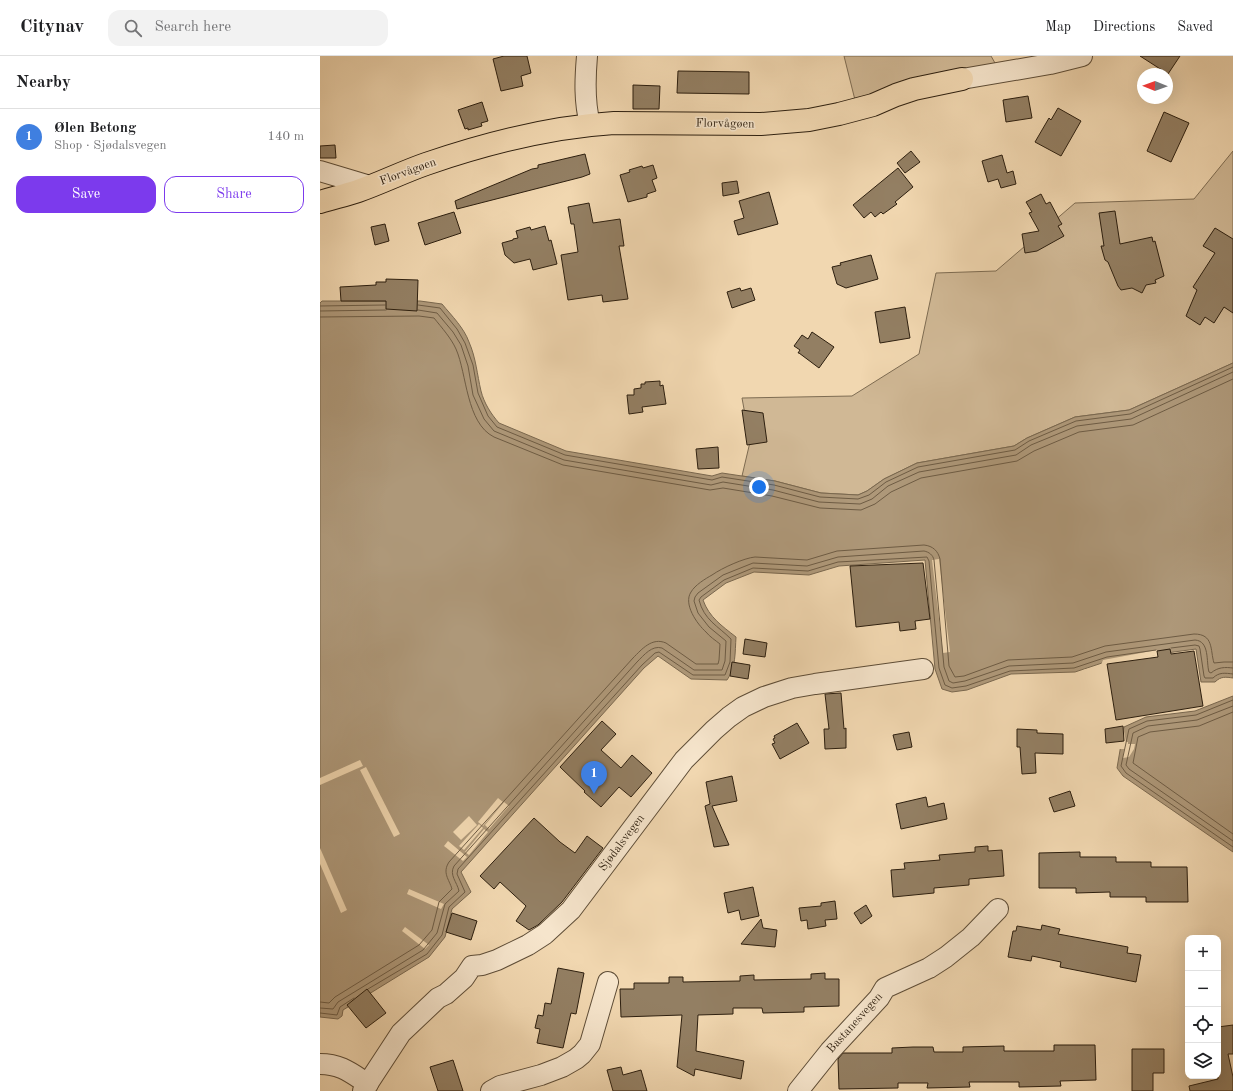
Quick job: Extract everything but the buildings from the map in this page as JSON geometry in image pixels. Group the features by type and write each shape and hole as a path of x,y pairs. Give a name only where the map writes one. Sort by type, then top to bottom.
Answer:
{"main road":[{"name":"Florvågøen","path":"320,202 370,186 426,164 529,134 590,124 761,124 809,120 873,105 914,89 962,79"}],"street":[{"path":"586,56 587,109 590,124"},
{"name":"Florvågøen","path":"962,79 1050,64 1082,56"},
{"name":"Florvågøen","path":"320,170 370,186"},
{"name":"Sjødalsvegen","path":"365,1088 401,1033 438,998 446,994 464,978 472,966 482,965 496,960 528,945 545,934 571,910 684,760 728,717 743,707 764,697 792,688 923,669"},
{"name":"Bastanesvegen","path":"798,1091 830,1051 879,998 885,988 929,968 946,957 971,937 998,909"},
{"path":"491,1091 500,1086 541,1075 562,1067 582,1054 590,1044 608,982"},
{"path":"320,1064 335,1065 347,1071 365,1088"}],"shaded area":[{"path":"844,56 991,56 1003,77 855,100"},
{"path":"1233,151 1233,363 1129,410 1075,417 1027,438 1014,446 917,463 884,479 867,491 858,495 821,493 775,481 742,476 750,442 742,398 852,396 919,354 936,273 996,271 1075,203 1194,199"}],"water":[{"path":"322,301 420,301 442,304 467,337 473,354 482,395 496,420 499,423 566,451 712,476 722,473 775,481 821,493 858,495 867,491 884,479 917,463 1014,446 1027,438 1075,417 1129,410 1233,363 1233,678 1224,677 1215,682 1201,682 1196,649 1108,661 1075,672 1011,674 967,690 952,692 942,689 935,669 925,560 839,566 809,575 754,572 726,583 703,600 712,616 736,637 734,665 727,680 691,679 658,656 644,668 461,872 471,892 452,909 445,937 429,957 343,1010 342,1016 338,1019 320,1017 320,303"},
{"path":"1233,696 1233,852 1123,776 1117,768 1124,727 1146,717 1195,711"}],"pier":[{"path":"939,559 950,652 943,653 932,560"},
{"path":"1157,650 1158,655 1108,663 1083,671 1101,665 1103,660"},
{"path":"1122,726 1126,742 1128,742 1128,744 1135,744 1129,757 1123,758 1124,749 1118,749 1119,742 1124,741"},
{"path":"360,760 363,766 320,785 320,778"},
{"path":"366,767 400,834 394,837 360,770"},
{"path":"498,798 503,802 483,826 478,822"},
{"path":"504,802 509,806 489,829 485,825"},
{"path":"469,816 477,825 461,840 453,832"},
{"path":"479,824 483,828 464,850 459,846"},
{"path":"484,829 488,832 469,855 465,852"},
{"path":"448,841 467,857 463,861 444,846"},
{"path":"320,848 347,910 341,913 320,864"},
{"path":"409,889 444,904 441,909 407,894"},
{"path":"405,927 429,945 425,949 402,931"}],"place":[{"name":"Ølen Betong","path":"594,794"}]}
